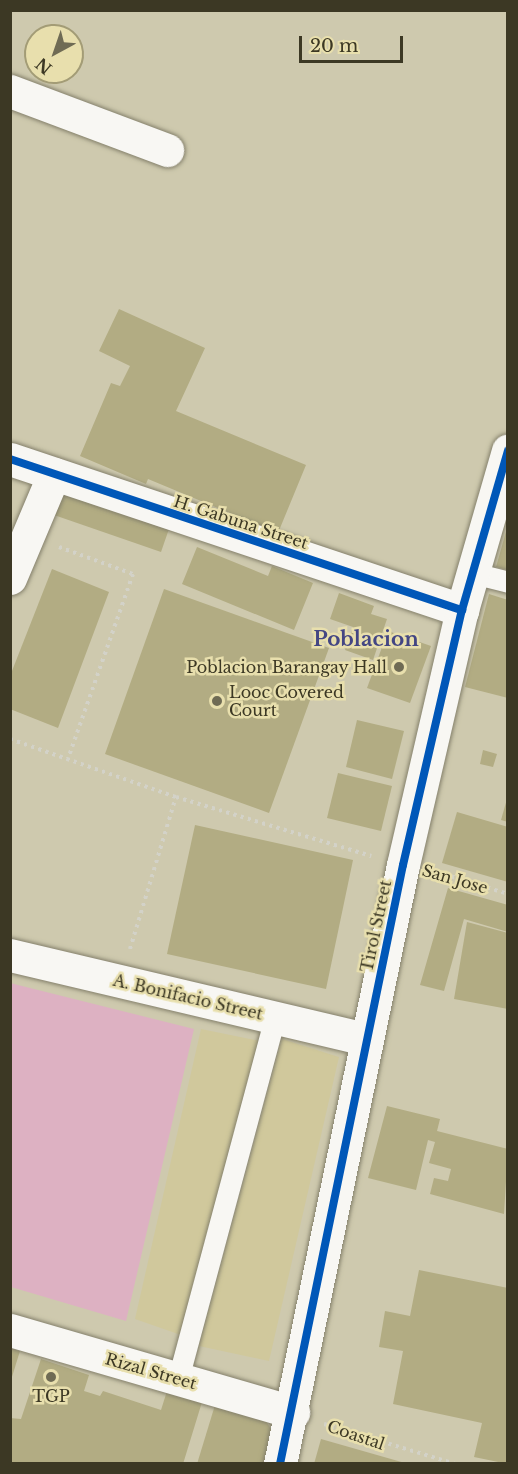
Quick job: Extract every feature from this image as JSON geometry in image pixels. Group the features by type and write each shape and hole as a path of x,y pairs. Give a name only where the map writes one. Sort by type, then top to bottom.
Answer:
{"street":[{"path":"10,92 167,150"},
{"name":"Tirol Street","path":"280,1464 293,1412 365,1039 402,865 462,610 507,451"},
{"name":"H. Gabuna Street","path":"10,459 462,610"},
{"path":"10,578 54,474"},
{"name":"A. Bonifacio Street","path":"10,955 365,1039"},
{"name":"Rizal Street","path":"10,1330 293,1412"}],"lane":[{"path":"473,573 507,582"},
{"path":"178,1379 275,1017"}],"path":[{"path":"28,536 133,574 68,759"},
{"path":"121,981 176,797"}],"shaded area":[{"path":"10,983 194,1029 126,1321 11,1287"},
{"path":"201,1029 260,1041 181,1335 135,1319"},
{"path":"282,1039 339,1057 269,1361 199,1346"}],"building":[{"path":"119,309 205,348 176,411 306,465 278,533 148,479 146,484 80,456 111,383 120,386 130,366 99,351"},
{"path":"63,489 170,526 161,552 54,515"},
{"path":"508,528 508,570 496,567"},
{"path":"197,547 268,576 272,566 313,583 294,630 182,584"},
{"path":"52,569 109,592 58,728 10,709 10,676"},
{"name":"Looc Covered Court","path":"164,589 329,648 269,813 105,754"},
{"path":"339,593 374,606 371,614 387,619 373,660 345,650 353,627 330,619"},
{"path":"489,594 508,600 508,698 465,687"},
{"name":"Poblacion Barangay Hall","path":"388,631 431,646 410,703 367,688"},
{"path":"357,720 404,731 392,779 346,767"},
{"path":"483,750 497,754 493,767 480,764"},
{"path":"338,773 392,786 381,831 327,818"},
{"path":"508,799 508,822 501,820"},
{"path":"457,812 508,827 508,882 442,863"},
{"path":"195,825 353,860 326,989 167,954"},
{"path":"448,888 508,905 508,932 464,919 444,991 420,985"},
{"path":"467,922 508,933 508,1009 454,999"},
{"path":"387,1106 440,1119 437,1131 508,1149 504,1214 430,1194 434,1178 448,1181 451,1169 429,1163 435,1142 428,1140 416,1190 368,1178"},
{"path":"419,1270 508,1288 508,1464 474,1457 482,1423 393,1404 403,1351 379,1347 385,1311 410,1316"},
{"path":"10,1348 20,1351 11,1380 10,1380"},
{"path":"41,1359 89,1375 84,1391 100,1396 103,1391 161,1410 167,1391 202,1402 183,1464 10,1464 10,1418 21,1419"},
{"path":"215,1405 266,1421 279,1442 272,1464 197,1464"},
{"path":"321,1439 405,1463 405,1464 314,1464"}],"cycle path":[{"path":"280,1464 403,865 462,610 508,451"},
{"path":"10,459 462,610"}],"place":[{"name":"Poblacion Barangay Hall","path":"399,667"},
{"name":"Looc Covered Court","path":"217,701"},
{"name":"TGP","path":"51,1377"}],"district":[{"name":"Poblacion","path":"366,639"}]}
